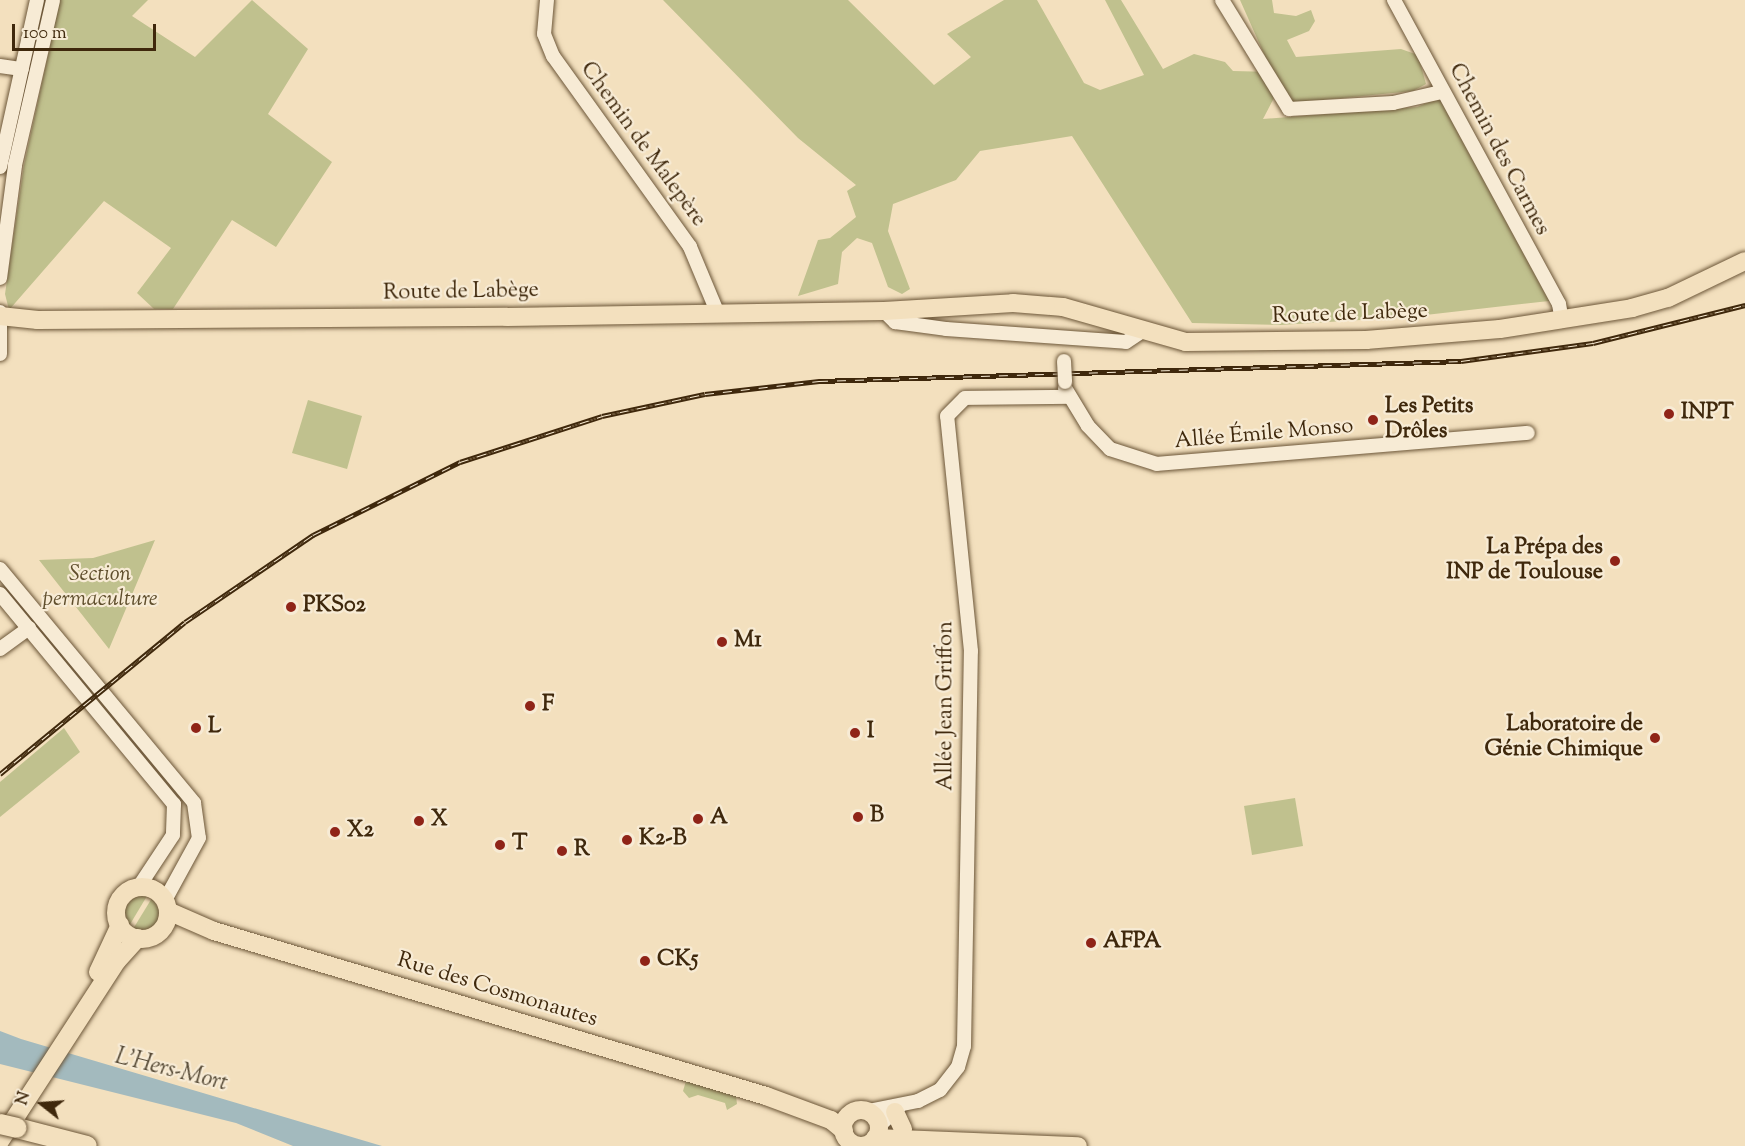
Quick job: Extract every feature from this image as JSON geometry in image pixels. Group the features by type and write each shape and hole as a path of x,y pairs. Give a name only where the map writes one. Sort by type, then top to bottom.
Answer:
{"highway":[{"path":"4,1132 39,1146"},
{"path":"4,1132 87,1146"}],"main road":[{"name":"Route de Labège","path":"0,326 38,320 718,314 884,310 945,304 1063,306 1141,332 1186,342 1366,340 1562,321 1668,298 1745,261"},
{"name":"Route de Labège","path":"0,314 38,320"},
{"path":"4,1132 28,1090 70,1026 138,938 161,930 166,905 154,890 138,888 119,903 120,925 70,1026"},
{"name":"Rue des Cosmonautes","path":"166,905 214,931 766,1096 877,1123"},
{"path":"120,925 138,938"},
{"name":"Rue des Cosmonautes","path":"161,930 214,931"},
{"name":"Rue des Cosmonautes","path":"766,1096 831,1120 847,1139"},
{"path":"877,1123 863,1145 847,1139 847,1117 877,1123 910,1133 1078,1146"},
{"path":"877,1123 910,1133"}],"street":[{"path":"0,166 37,0"},
{"path":"0,278 15,165 53,0"},
{"name":"Chemin de Malepère","path":"547,0 544,34 553,56 690,247 718,314"},
{"path":"1221,0 1289,109 1393,102 1441,92"},
{"name":"Chemin des Carmes","path":"1394,0 1441,92 1558,304 1562,321"},
{"path":"0,66 22,69"},
{"path":"945,304 957,329"},
{"path":"884,310 903,324 1066,339 1126,342 1141,332"},
{"path":"0,314 0,354"},
{"path":"1066,339 1064,361 1067,397"},
{"name":"Allée Émile Monso","path":"1067,397 1110,449 1157,464 1528,434"},
{"name":"Allée Jean Griffon","path":"877,1123 944,1086 958,1067 964,1046 971,651 947,416 964,398 1067,397"},
{"path":"0,569 181,786 198,814 200,832 166,905"},
{"path":"0,594 169,796 176,811 173,835 138,888"},
{"path":"0,649 29,628"}],"green space":[{"path":"60,0 148,0 132,16 195,57 252,0 308,49 268,114 332,162 276,247 232,220 173,309 154,309 137,293 171,248 104,201 9,310 5,294 24,165"},
{"path":"663,0 848,0 934,85 971,57 947,34 1004,0 1037,0 1084,83 1100,90 1144,75 1105,0 1121,0 1163,69 1194,54 1225,62 1233,71 1272,72 1240,0 1272,0 1274,13 1296,16 1311,10 1315,21 1309,31 1287,40 1296,57 1401,49 1418,55 1426,84 1413,91 1292,103 1275,96 1263,119 1417,107 1439,98 1549,301 1408,317 1280,325 1192,323 1072,136 980,151 956,180 893,204 888,231 910,289 902,294 888,287 872,243 857,238 842,252 838,284 798,296 818,240 830,238 856,217 847,191 856,185 798,138"},
{"path":"308,400 362,416 347,469 292,453"},
{"name":"Section permaculture","path":"155,540 109,649 39,560 93,558"},
{"path":"64,728 80,752 0,817 0,782"},
{"path":"1295,798 1303,846 1252,855 1244,806"},
{"path":"135,896 147,896 129,926 124,909"},
{"path":"152,898 160,911 157,924 147,931 133,929"},
{"path":"686,1081 736,1096 737,1104 727,1110 725,1103 698,1095 689,1098 683,1091"}],"water":[{"path":"0,1031 382,1146 293,1146 236,1123 0,1064"}],"railway":[{"path":"0,774 185,622 313,535 460,462 602,416 705,394 819,381 1461,361 1593,343 1745,305"}],"place":[{"name":"INPT","path":"1669,414"},
{"name":"Les Petits Drôles","path":"1373,420"},
{"name":"La Prépa des INP de Toulouse","path":"1615,561"},
{"name":"PKS02","path":"291,607"},
{"name":"M1","path":"722,642"},
{"name":"F","path":"530,706"},
{"name":"L","path":"196,728"},
{"name":"I","path":"855,733"},
{"name":"Laboratoire de Génie Chimique","path":"1655,738"},
{"name":"B","path":"858,817"},
{"name":"A","path":"698,819"},
{"name":"X","path":"419,821"},
{"name":"X2","path":"335,832"},
{"name":"K2-B","path":"627,840"},
{"name":"T","path":"500,845"},
{"name":"R","path":"562,851"},
{"name":"AFPA","path":"1091,943"},
{"name":"CK5","path":"645,961"}],"water label":[{"name":"L'Hers-Mort","path":"171,1071"}]}
